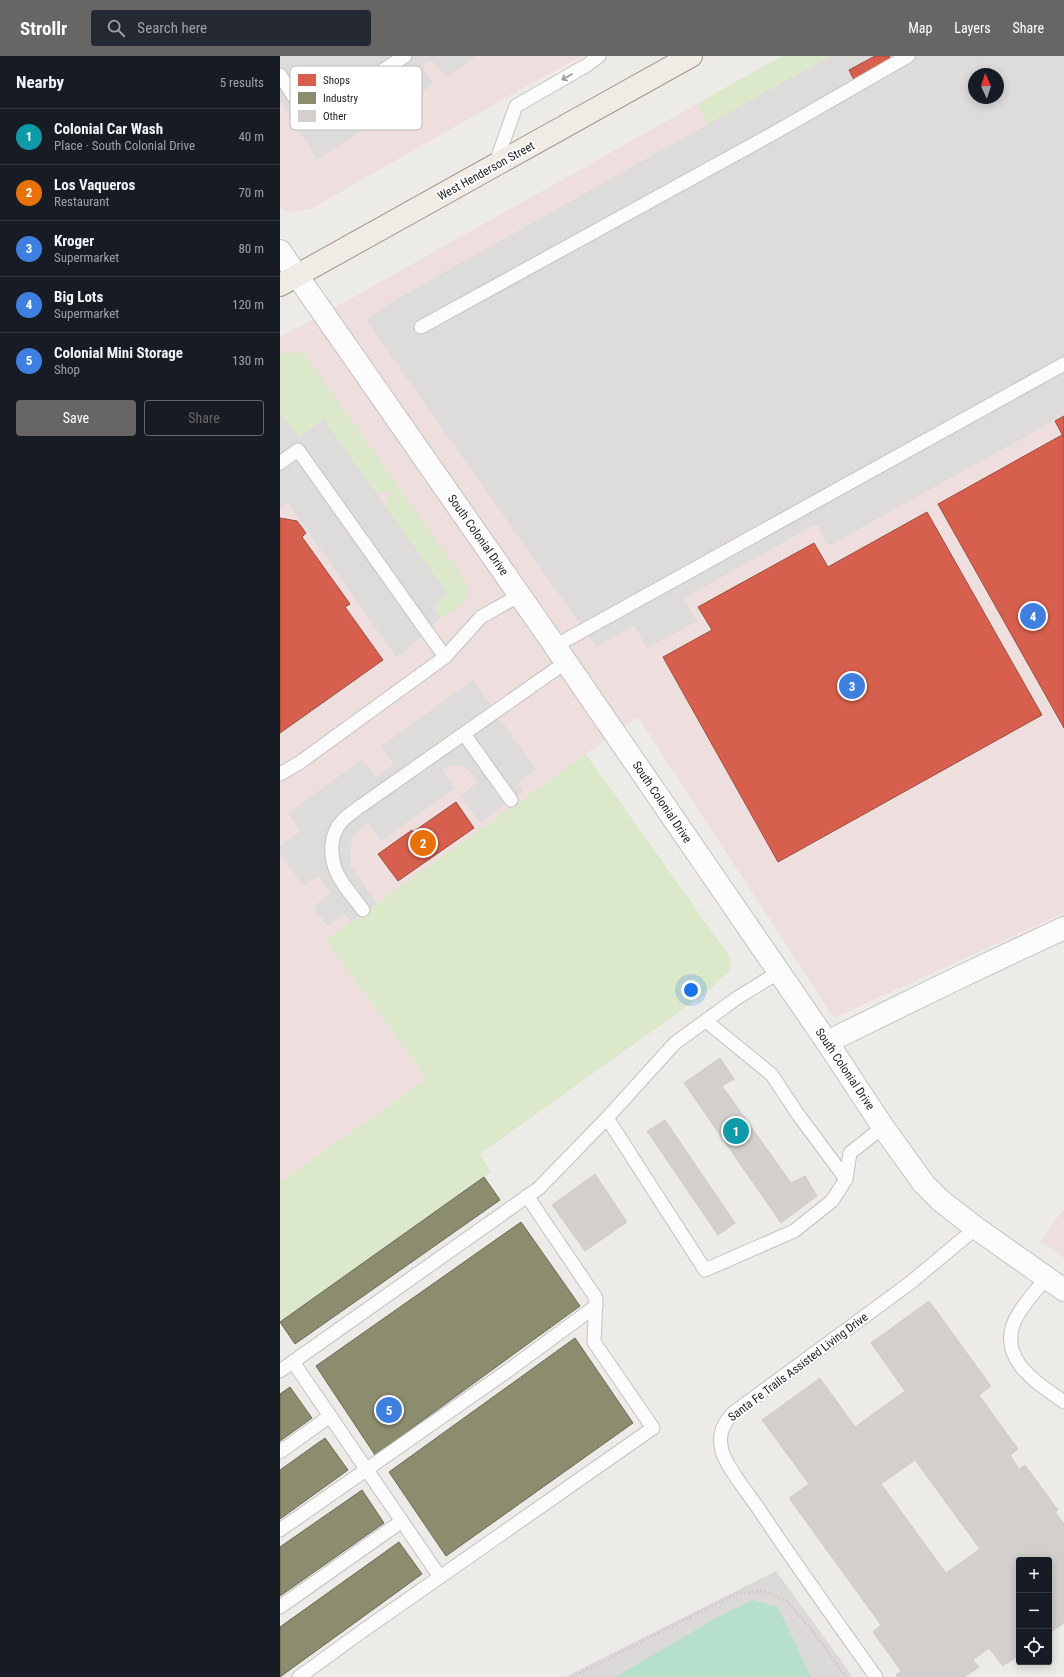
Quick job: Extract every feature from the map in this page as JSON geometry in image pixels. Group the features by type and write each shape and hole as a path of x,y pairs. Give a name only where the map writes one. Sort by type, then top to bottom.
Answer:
{"main road":[{"name":"West Henderson Street","path":"289,280 691,56"}],"street":[{"name":"South Colonial Drive","path":"280,250 289,280 520,595 827,1042 883,1127 924,1184 941,1201 976,1228 1064,1290"},
{"path":"827,1042 1064,928"}],"lane":[{"path":"390,66 405,56"},
{"path":"494,166 516,106 587,65 599,56"},
{"path":"421,327 774,133 908,56"},
{"path":"280,75 290,91"},
{"path":"363,910 338,875 332,859 331,844 335,831 342,820 464,734 561,654 1064,364"},
{"path":"280,463 298,450 445,657"},
{"path":"280,774 299,763 445,657 481,617 520,595"},
{"path":"464,734 511,800"},
{"path":"280,762 299,763"},
{"path":"280,1371 539,1188 607,1118 675,1043 737,998 779,972"},
{"path":"706,1021 772,1075 797,1113 846,1179"},
{"path":"607,1118 705,1270 794,1231 832,1201 846,1179 850,1153 883,1127"},
{"path":"299,1677 653,1428 594,1342 596,1298 527,1196"},
{"name":"Santa Fe Trails Assisted Living Drive","path":"876,1677 729,1465 723,1453 721,1443 722,1430 725,1422 734,1413 910,1283 976,1228"},
{"path":"1046,1278 1015,1321 1011,1342 1015,1360 1021,1368 1032,1379 1064,1402"},
{"path":"280,1530 506,1372 596,1306"},
{"path":"293,1362 440,1577"},
{"path":"280,1452 330,1416"},
{"path":"280,1607 402,1521"}],"path":[{"path":"572,1677 738,1594 763,1591 787,1602 811,1629 846,1677"}],"shaded area":[{"path":"280,56 582,56 311,209 291,212 280,209"},
{"path":"280,56 473,56 475,58 446,77 432,61 424,64 424,70 434,84 422,92 422,66 290,66 290,116 280,100"},
{"path":"782,56 1064,56 1064,913 834,1018 638,717 326,940 427,1079 280,1182 280,337"},
{"path":"830,56 1064,56 1064,415 828,546 818,526 814,525 686,597 685,601 697,621 647,648 633,626 596,647 366,320 392,302"},
{"path":"298,130 363,130 317,160"},
{"path":"280,413 299,437 324,420 448,594 436,605 434,610 441,617 415,643 396,657 288,503 280,508"},
{"path":"473,680 536,770 519,782 519,785 523,791 480,823 460,796 478,782 468,770 462,766 455,765 445,767 442,770 455,788 381,841 368,822 353,838 350,851 351,866 377,904 351,922 345,914 327,926 313,907 331,893 318,876 303,886 280,853 280,846 299,832 299,829 288,813 363,759 377,777 394,764 381,746"},
{"path":"1064,1209 1064,1258 1040,1241"},
{"path":"776,1571 853,1677 565,1677"}],"green space":[{"path":"782,56 830,56 708,125 698,107 702,101"},
{"path":"303,352 466,582 468,591 465,600 458,608 449,614 441,617 434,610 436,605 448,594 385,507 387,499 392,494 388,490 383,493 374,492 324,420 299,438 280,413 280,354"},
{"path":"586,754 730,957 732,961 729,972 707,992 480,1154 491,1172 280,1322 280,1182 427,1079 326,940"},
{"path":"753,1600 778,1607 811,1677 615,1677 720,1616"}],"building: Shops":[{"path":"875,56 889,56 892,61 855,82 849,70"},
{"path":"1064,416 1064,438 1055,421"},
{"path":"1062,435 1064,438 1064,728 938,504"},
{"path":"927,512 1042,715 778,862 663,657 712,630 698,607 814,543 828,567"},
{"path":"280,518 297,521 306,533 302,537 350,604 345,607 383,660 280,733"},
{"path":"456,802 474,828 398,881 378,854"}],"building: Industry":[{"path":"484,1177 500,1200 295,1344 280,1322"},
{"path":"521,1222 580,1306 375,1455 316,1366"},
{"path":"575,1338 633,1423 446,1556 389,1472"},
{"path":"290,1387 312,1418 280,1441 280,1394"},
{"path":"325,1438 348,1470 280,1519 280,1470"},
{"path":"362,1490 384,1523 280,1596 280,1547"},
{"path":"399,1542 422,1574 280,1677 280,1627"}],"building: Other":[{"path":"720,1058 734,1079 722,1086 791,1183 805,1176 817,1196 781,1223 684,1083"},
{"path":"665,1120 735,1223 718,1235 647,1131"},
{"path":"595,1174 627,1222 585,1251 552,1205"},
{"path":"929,1301 991,1386 979,1395 1018,1449 1010,1455 1019,1469 1025,1465 1058,1510 1055,1512 1064,1524 1064,1623 1052,1631 1052,1557 1016,1557 1016,1657 1003,1666 989,1648 973,1660 979,1667 964,1677 898,1677 896,1675 901,1671 873,1632 881,1625 789,1498 809,1484 762,1420 820,1378 855,1427 905,1391 871,1343","holes":["915,1460 980,1549 946,1573 881,1484"]}],"place":[{"name":"Big Lots","path":"1033,616"},
{"name":"Kroger","path":"852,686"},
{"name":"Los Vaqueros","path":"423,843"},
{"name":"Colonial Car Wash","path":"736,1131"},
{"name":"Colonial Mini Storage","path":"389,1410"}]}
